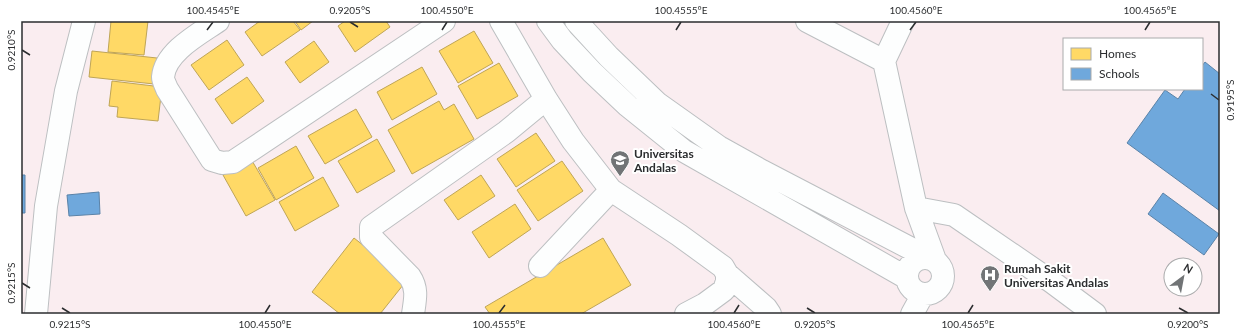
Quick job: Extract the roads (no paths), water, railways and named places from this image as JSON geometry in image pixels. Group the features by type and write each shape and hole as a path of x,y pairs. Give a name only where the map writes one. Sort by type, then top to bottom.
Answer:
{"street":[{"path":"36,314 46,206 66,91 84,21"},
{"path":"218,21 176,51 167,66 163,78 167,89 212,160 222,163 233,162 444,21"},
{"path":"501,21 546,99 573,141 611,190 679,235 723,267 727,274 766,308 770,314"},
{"path":"548,21 562,40 592,72 628,106 684,151 907,278"},
{"path":"576,21 609,57 657,103 719,147 762,171 931,258 941,266 944,274 942,282 935,291 923,294 915,291 909,285 907,278 908,269 912,263 919,258 931,258"},
{"path":"807,21 884,61"},
{"path":"903,21 884,61 916,208 931,258"},
{"path":"413,314 416,290 414,284 410,276 371,237 371,228 506,132 546,99"},
{"path":"540,266 611,190"},
{"path":"916,208 954,215 1052,282 1095,314"},
{"path":"686,314 705,304 724,290 727,281 727,274"},
{"path":"912,314 923,294"}],"place":[{"name":"Universitas Andalas","path":"620,177"},
{"name":"Rumah Sakit Universitas Andalas","path":"990,292"}]}
